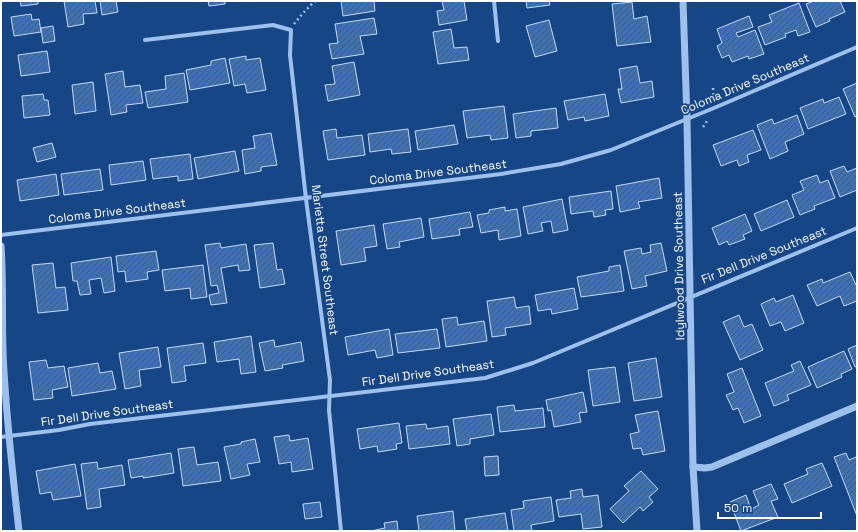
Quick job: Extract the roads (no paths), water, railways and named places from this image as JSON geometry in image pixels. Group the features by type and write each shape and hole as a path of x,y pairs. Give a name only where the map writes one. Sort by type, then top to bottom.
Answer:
{"street":[{"path":"494,1 498,41"},
{"name":"Idylwood Drive Southeast","path":"683,1 687,119 694,467 697,531"},
{"name":"Marietta Street Southeast","path":"145,40 273,25 291,30 290,55 306,199 330,380 329,410 341,531"},
{"name":"Coloma Drive Southeast","path":"1,235 306,199 501,174 561,164 611,150 857,47"},
{"name":"Fir Dell Drive Southeast","path":"5,436 60,430 90,424 485,378 533,363 857,228"},
{"path":"1,246 3,269 5,436 19,531"},
{"path":"694,467 712,467 857,406"}]}
